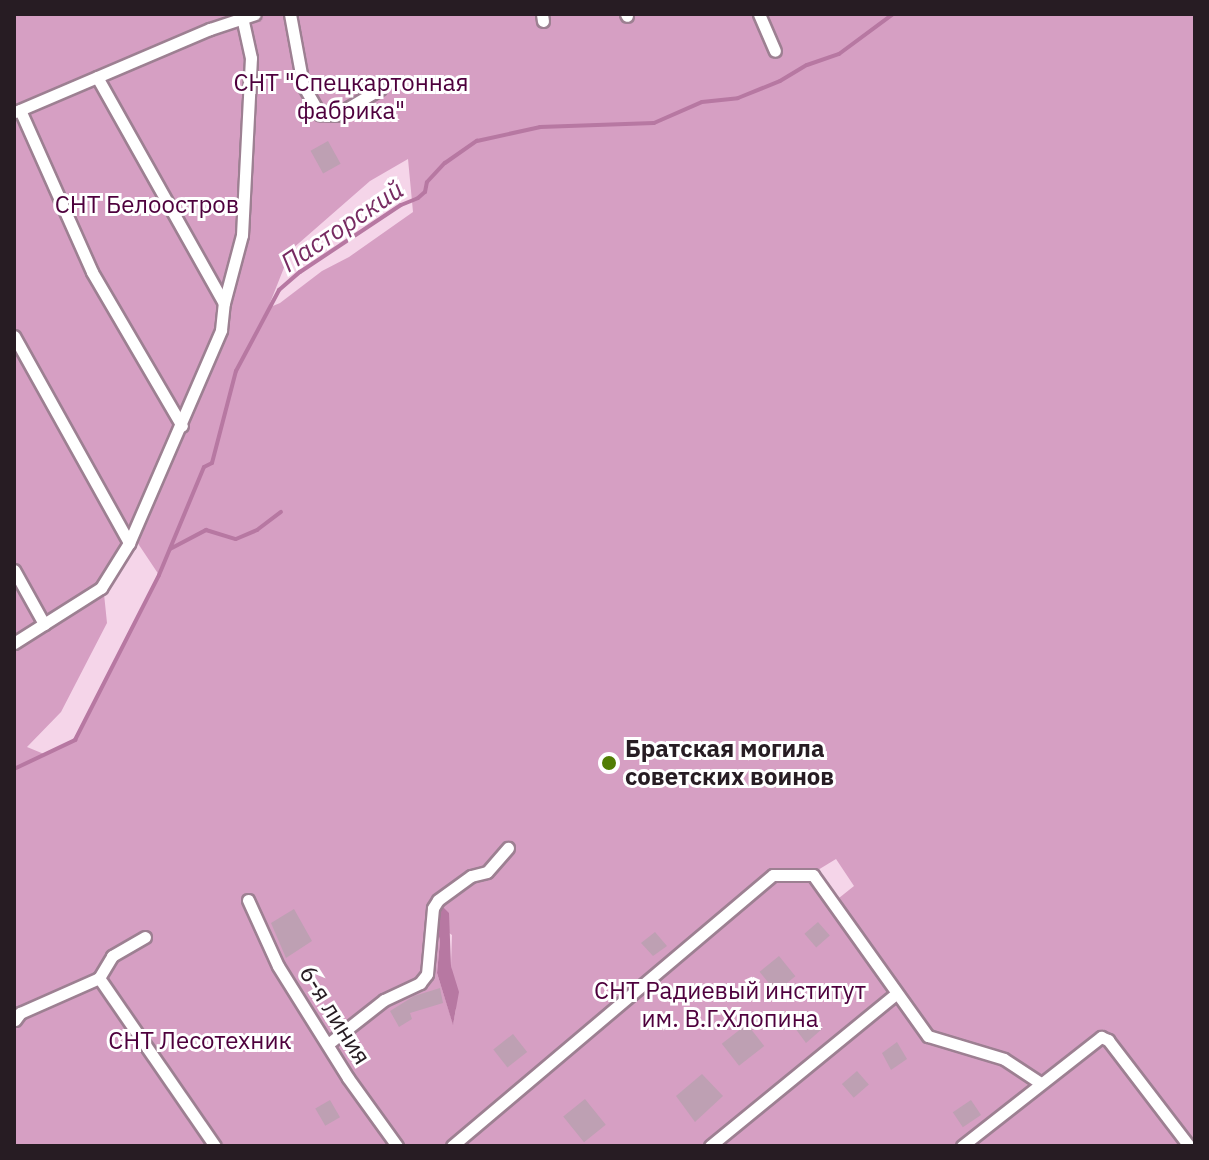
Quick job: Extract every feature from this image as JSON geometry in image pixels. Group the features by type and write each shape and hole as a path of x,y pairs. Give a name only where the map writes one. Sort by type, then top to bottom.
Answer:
{"street":[{"path":"182,426 92,272 17,111 255,14"},
{"path":"290,14 303,85 320,114 336,115 380,89"},
{"path":"759,14 775,51"},
{"path":"14,643 101,588 129,543 221,330 224,303 242,235 251,58 242,17"},
{"path":"97,77 224,303"},
{"path":"14,336 129,543"},
{"path":"14,570 44,624"},
{"path":"328,1044 384,1000 420,983 427,974 433,908 471,876 487,872 508,848"},
{"path":"452,1146 773,875 813,875 928,1036 1004,1059 1039,1082"},
{"name":"6-я линия","path":"248,900 278,966 397,1146"},
{"path":"15,1020 20,1013 99,978 112,956 145,937"},
{"path":"99,978 215,1146"},
{"path":"710,1146 896,994"},
{"path":"962,1146 1039,1082 1097,1039 1107,1038 1189,1146"}],"green space":[{"path":"14,14 1195,14 1195,1146 14,1146","holes":["408,159 413,212 349,257 322,271 280,303 268,308 291,250 370,181","133,536 159,575 75,740 44,754 27,747 61,712 107,623 103,584","836,859 854,886 834,902 813,873","436,924 452,935 451,966 456,1009 453,1024 437,973 440,941"]}],"shaded area":[{"path":"442,906 449,913 451,966 459,992 453,1025 437,973 440,941 437,909"}],"building":[{"path":"328,141 341,164 323,173 311,151"},
{"path":"294,909 312,941 286,958 271,923"},
{"path":"818,922 830,936 816,947 804,934"},
{"path":"655,932 667,946 653,956 641,943"},
{"path":"779,956 795,976 776,992 760,972"},
{"path":"440,988 443,1003 410,1013 412,1019 399,1027 390,1011 414,996"},
{"path":"810,1014 822,1029 806,1043 795,1028"},
{"path":"747,1024 764,1046 739,1066 722,1044"},
{"path":"513,1034 527,1052 507,1068 493,1049"},
{"path":"897,1042 907,1059 891,1070 882,1053"},
{"path":"857,1071 869,1085 854,1098 842,1084"},
{"path":"702,1074 723,1096 695,1122 676,1096"},
{"path":"585,1099 606,1125 584,1142 563,1117"},
{"path":"330,1100 340,1117 325,1126 315,1108"},
{"path":"971,1100 981,1115 963,1127 953,1112"}],"waterway":[{"name":"Пасторский","path":"14,769 75,740 159,575 204,467 212,463 236,371 279,290 300,272 401,205 418,198 425,192 427,182 445,163 477,141 540,127 654,123 702,102 738,98 780,81 807,65 839,54 893,14"},
{"path":"170,549 206,530 236,539 257,530 281,512"}],"place":[{"name":"Братская могила советских воинов","path":"609,763"}],"park label":[{"name":"СНТ \"Спецкартонная фабрика\"","path":"351,97"},
{"name":"СНТ Белоостров","path":"147,205"},
{"name":"СНТ Радиевый институт им. В.Г.Хлопина","path":"730,1005"},
{"name":"СНТ Лесотехник","path":"200,1041"}]}
